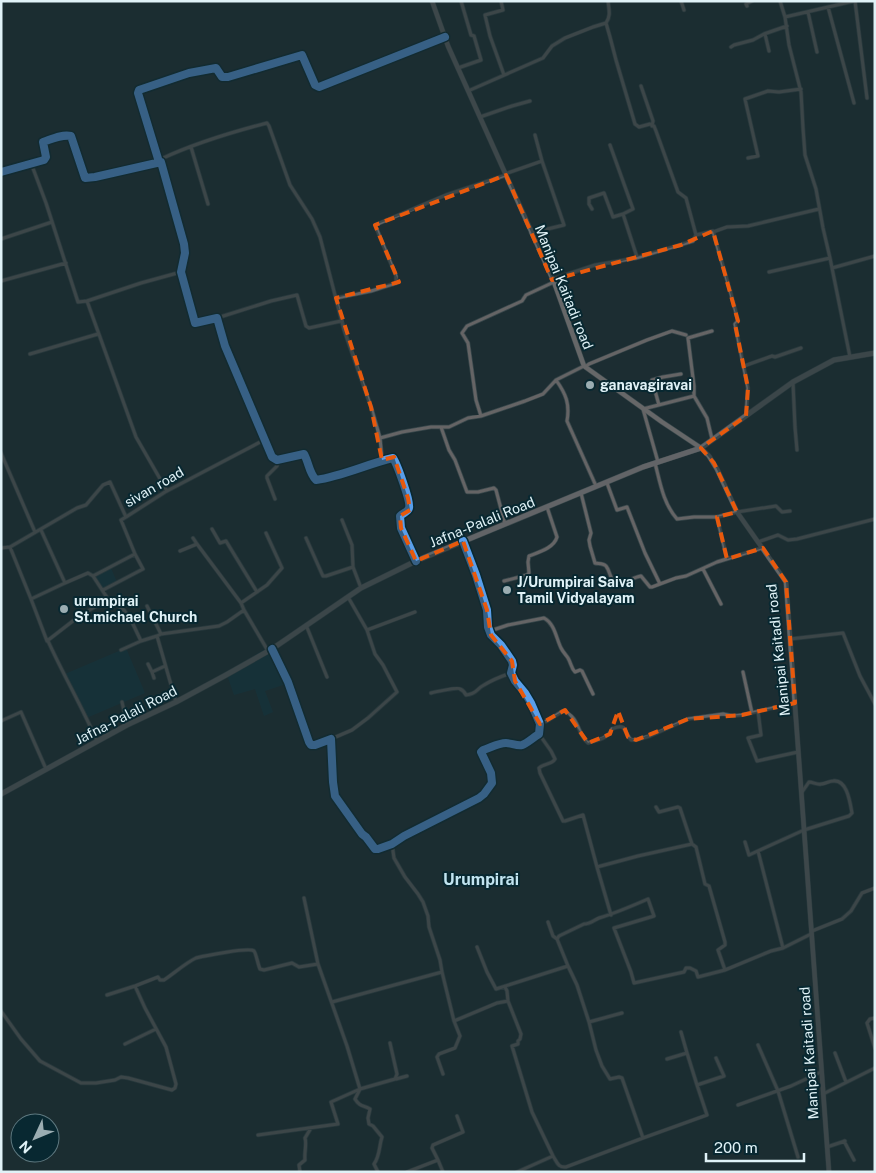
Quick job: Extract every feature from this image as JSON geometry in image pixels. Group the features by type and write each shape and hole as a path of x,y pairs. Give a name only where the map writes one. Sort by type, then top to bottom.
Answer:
{"main road":[{"name":"Manipai Kaitadi road","path":"432,1 458,68 553,281 584,367 709,456 737,512 786,582 829,1172"},
{"name":"Jafna-Palali Road","path":"1,794 270,650 361,588 416,561 596,486 657,462 700,448 793,382 834,360 875,353"}],"street":[{"path":"458,68 481,60 474,36 471,35 462,1"},
{"path":"501,1 504,10 485,15 490,36 504,75"},
{"path":"468,91 542,58 552,46 565,38 606,23 610,13 608,1"},
{"path":"681,1 684,10"},
{"path":"747,6 746,4 752,1"},
{"path":"780,1 786,17 789,45 801,89 802,128 806,155 816,189 850,358"},
{"path":"786,17 854,1 867,98"},
{"path":"828,7 854,103"},
{"path":"808,12 817,52"},
{"path":"481,416 476,400 468,343 462,333 466,326 522,301 526,295 553,281 595,265 637,257 693,241 696,235 686,198 678,192 656,131 650,124 638,127 635,124 606,23"},
{"path":"732,47 787,26"},
{"path":"765,34 769,52"},
{"path":"341,321 309,328 306,326 297,294 194,323 181,272 185,253 184,244 165,174 138,93 139,90 189,73 216,68 222,76 228,77 302,55 315,85 319,87 445,37"},
{"path":"641,86 653,122 652,126"},
{"path":"748,158 758,156 745,99 768,91 779,92 801,89"},
{"path":"480,117 530,101"},
{"path":"1,172 44,160 46,157 43,142 68,135 85,178 160,162 161,159 176,152 267,123 290,185 312,220 320,237 341,321 380,438 382,460"},
{"path":"532,233 564,225 535,135"},
{"path":"592,210 589,198 604,193 613,217 633,209 610,145"},
{"path":"191,147 208,204"},
{"path":"336,298 371,291 396,283 396,276 375,225 446,195 542,161"},
{"path":"31,163 78,302 181,272"},
{"path":"696,235 727,227 748,226 819,209"},
{"path":"623,214 637,257"},
{"path":"1,239 52,222"},
{"path":"713,232 737,314 738,320 735,324 748,388 746,416"},
{"path":"832,268 875,256"},
{"path":"768,272 830,258"},
{"path":"1,281 66,263"},
{"path":"86,301 136,436 168,490"},
{"path":"217,318 225,346 272,458 277,460 304,454 312,476 316,480 392,458 396,463 408,498 409,508 400,516 401,528 416,561"},
{"path":"380,438 431,427 449,427 468,418 481,416 542,394 556,380 647,340 672,331 686,335"},
{"path":"712,331 688,338 694,396 707,418 712,440"},
{"path":"30,354 98,334"},
{"path":"744,366 758,360 772,356 775,357 801,348"},
{"path":"660,405 652,380 663,376 681,374"},
{"path":"556,380 567,400 569,411 567,421 596,486"},
{"path":"793,382 797,450"},
{"path":"694,396 643,409 657,462 661,490 671,512 677,519 717,517 776,506 782,512 790,511"},
{"path":"441,427 448,450 467,492 478,492 494,488 505,524"},
{"name":"sivan road","path":"1,548 10,547 77,508 86,506 103,485 110,482 126,517 168,490 264,440"},
{"path":"1,453 35,532"},
{"path":"275,499 267,476 277,466 277,460"},
{"path":"606,482 617,510 627,507 644,553 660,584"},
{"path":"581,493 591,533 589,540 595,563 603,564 616,583 641,576 650,587 763,548"},
{"path":"504,581 527,575 529,573 529,556 556,542 557,537 547,507"},
{"path":"102,590 143,569 121,520 126,517"},
{"path":"717,517 727,559"},
{"path":"758,542 778,535 788,540 797,539 875,519"},
{"path":"342,520 352,545 353,567 361,588"},
{"path":"212,529 220,543 226,542 257,592"},
{"path":"41,530 65,583"},
{"path":"241,603 267,585 282,568 266,533"},
{"path":"193,538 241,603 270,650 288,682 311,745 352,730 398,692 376,654 367,630 348,597"},
{"path":"306,538 323,576 353,567"},
{"path":"331,739 335,796 362,834 375,849 378,849 392,844 484,794 492,782 491,773 481,754 483,750 501,743 521,746 538,734 540,724 525,693 514,681 511,673 512,661 501,645 491,636 487,610 463,541"},
{"path":"180,552 197,544"},
{"path":"10,547 47,641 97,741"},
{"path":"93,576 135,554"},
{"path":"703,569 721,604"},
{"path":"31,599 88,573 93,576 108,599 124,610 141,641"},
{"path":"48,640 108,599"},
{"path":"147,606 159,635 165,666 176,702"},
{"path":"121,650 159,635 219,626 244,610"},
{"path":"367,630 415,612"},
{"path":"490,631 508,625 544,618 549,622 556,634 573,671 582,671 593,694"},
{"path":"306,625 327,677"},
{"path":"790,639 843,634 860,676 875,704"},
{"path":"148,664 154,678"},
{"path":"152,672 165,666"},
{"path":"744,672 752,713"},
{"path":"431,693 458,688 462,689 466,695 472,694 477,692 480,686 511,673"},
{"path":"122,702 127,725"},
{"path":"540,724 564,711 568,712 577,724 585,742 588,743 606,737 612,729 618,726 625,730 631,740 636,740 688,720 710,715 742,715 795,703"},
{"path":"758,711 761,735 748,738 757,761 799,752"},
{"path":"1,721 21,712 46,769"},
{"path":"538,734 555,759 542,765 539,768 540,773 563,821 583,815 611,915"},
{"path":"745,842 749,855 804,830 849,816 852,812 842,783 838,781 821,784 809,782 802,792"},
{"path":"656,807 659,812 680,808 692,844 696,847 706,884 710,886 716,906 725,942 725,945 718,950 725,970"},
{"path":"392,844 394,858 405,878 423,902 428,916 429,928 440,960 454,1021 460,1036 455,1048 439,1054 437,1057 443,1074"},
{"path":"597,867 692,844"},
{"path":"758,851 782,948"},
{"path":"556,939 584,924 589,924 596,919 611,915 648,899 654,916 614,928 634,983 684,972 686,968 696,971 698,977 725,970 782,948 842,919 858,902 862,893 875,888"},
{"path":"304,898 318,964 360,1089 355,1099 360,1106 370,1109 369,1124 382,1137 378,1158 374,1164 378,1172"},
{"path":"548,922 577,985 602,1066 610,1080 622,1078 643,1138"},
{"path":"477,947 496,989 568,966"},
{"path":"107,995 158,977 160,980 164,980 196,958 224,952 253,950 260,969 264,970 292,963 299,967 318,964"},
{"path":"332,1002 442,972"},
{"path":"1,1011 40,1061 81,1082 96,1083 115,1080 121,1077 172,1090 176,1084 166,1047 135,986"},
{"path":"505,987 508,1002 521,1034 518,1044 512,1046 532,1112 559,1166 562,1167 707,1115 680,1032"},
{"path":"454,1021 497,1003 508,1002"},
{"path":"589,1022 622,1013"},
{"path":"875,1018 870,1019 867,1023 875,1048"},
{"path":"125,1044 156,1029"},
{"path":"390,1043 397,1074 395,1079"},
{"path":"758,1046 778,1091 798,1157"},
{"path":"667,1060 687,1053"},
{"path":"835,1053 846,1082"},
{"path":"697,1085 724,1076 716,1058"},
{"path":"823,1094 875,1068"},
{"path":"738,1104 778,1091 822,1072"},
{"path":"258,1135 338,1124 331,1102 360,1089 407,1076"},
{"path":"443,1172 432,1148 433,1145 463,1132 457,1116"},
{"path":"300,1172 299,1165 305,1160 305,1138 311,1128"},
{"path":"827,1147 845,1141 854,1160"},
{"path":"517,1172 554,1156"},
{"path":"407,1172 438,1160"},
{"path":"530,1166 531,1172"}],"highlighted area":[{"path":"506,175 552,280 681,245 713,231 738,321 735,324 748,388 746,416 701,448 714,463 737,512 717,517 727,559 763,548 786,582 795,703 742,715 688,719 636,740 628,737 618,711 610,734 588,743 565,710 540,724 515,681 512,661 491,635 487,610 463,541 416,561 401,528 400,516 410,510 408,498 394,457 382,460 371,407 336,298 399,282 375,225"}],"shaded area":[{"path":"110,566 117,582 103,590 93,576"},
{"path":"272,645 286,684 265,691 273,712 264,716 255,689 234,695 226,672"},
{"path":"126,648 145,693 84,719 65,674"}],"cycle path":[{"path":"159,162 138,93 139,90 189,73 216,68 222,77 228,77 302,55 315,85 319,87 445,37"},
{"path":"1,172 44,160 46,157 43,142 64,136 71,136 85,178 161,162 184,244 185,253 181,272 195,323 217,318 225,346 272,457 277,460 304,454 316,480 336,476 393,458 409,504 408,511 400,516 401,528 416,561"},
{"path":"272,649 288,682 309,742 311,745 315,745 331,739 335,796 375,849 392,844 479,798 492,783 491,773 481,752 503,743 522,745 539,734 540,724 531,703 511,673 512,661 491,635 488,627 487,610 463,541"}],"place":[{"name":"ganavagiravai","path":"590,385"},
{"name":"J/Urumpirai Saiva Tamil Vidyalayam","path":"507,590"},
{"name":"urumpirai St.michael Church","path":"64,609"}],"district":[{"name":"Urumpirai","path":"481,879"}]}
